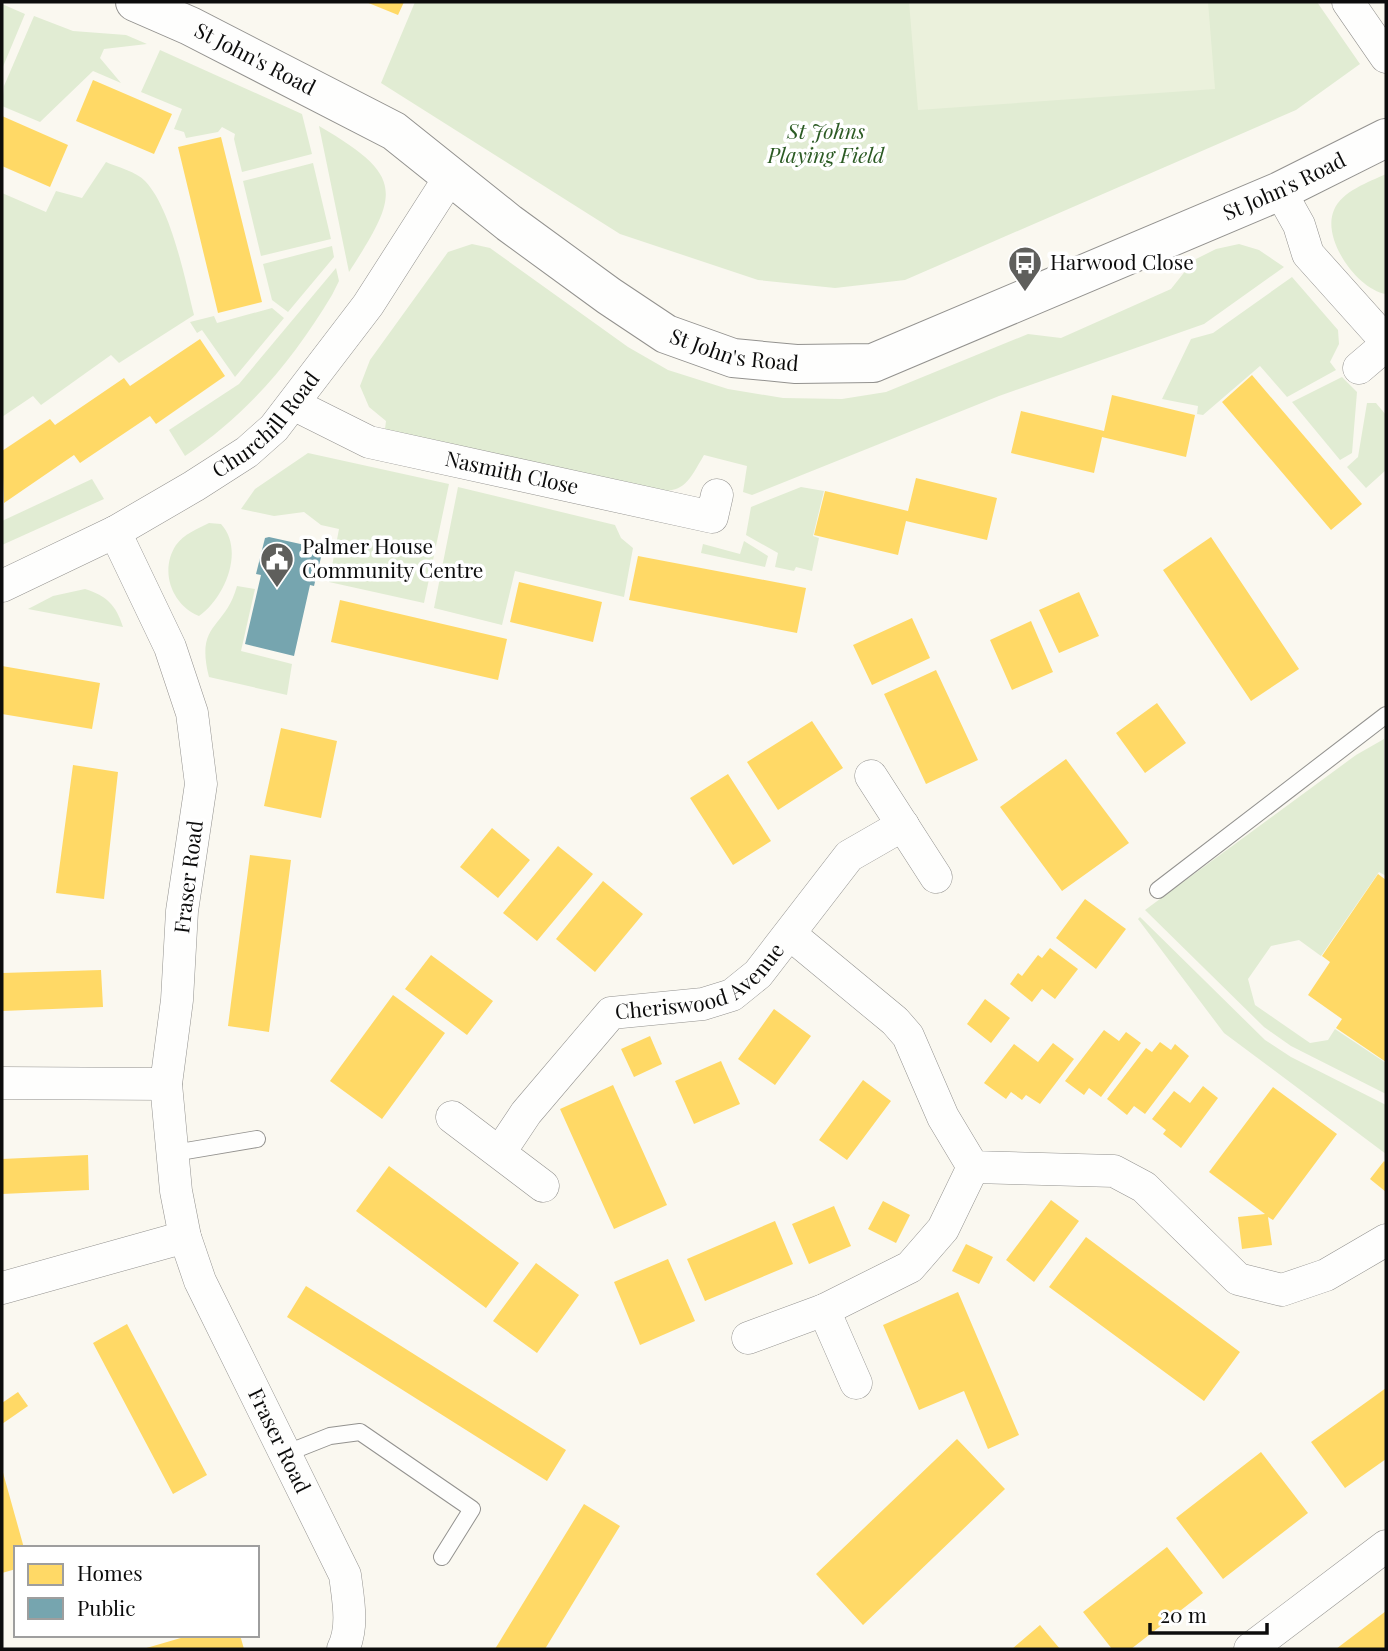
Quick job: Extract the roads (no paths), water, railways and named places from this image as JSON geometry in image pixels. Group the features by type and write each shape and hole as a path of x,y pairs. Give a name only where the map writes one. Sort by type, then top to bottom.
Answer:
{"street":[{"name":"St John's Road","path":"135,2 190,26 394,131 450,177 609,296 666,334 733,358 796,363 873,363 1280,191 1386,138"},
{"path":"1348,2 1386,57"},
{"name":"Churchill Road","path":"2,586 115,531 247,452 295,405 369,305 450,177"},
{"path":"1280,191 1299,225 1308,254 1386,343 1359,369"},
{"name":"Nasmith Close","path":"295,405 369,442 712,517 717,495"},
{"name":"Fraser Road","path":"115,531 170,647 192,713 201,784 182,911 177,1000 166,1084 176,1191 185,1237 200,1281 345,1575 349,1608 347,1640 343,1649"},
{"path":"872,776 936,877"},
{"name":"Cheriswood Avenue","path":"500,1152 526,1114 611,1013 703,1004 732,995 758,974 791,935 849,856 903,825"},
{"name":"Cheriswood Avenue","path":"791,935 895,1021 908,1036 943,1116 973,1167"},
{"path":"2,1083 166,1084"},
{"path":"452,1117 543,1186"},
{"path":"748,1338 824,1310 910,1266 943,1229 973,1167 1114,1171 1122,1174 1144,1187 1238,1279 1282,1290 1326,1275 1386,1240"},
{"path":"2,1288 185,1237"},
{"path":"824,1310 856,1384"},
{"path":"1250,1649 1386,1546"}],"lane":[{"path":"1158,890 1386,715"},
{"path":"174,1153 257,1139"},
{"path":"287,1453 330,1436 360,1432 472,1509 442,1558"}],"place":[{"name":"Harwood Close","path":"1025,293"},
{"name":"Palmer House Community Centre","path":"277,589"}],"park label":[{"name":"St Johns Playing Field","path":"826,144"}]}
